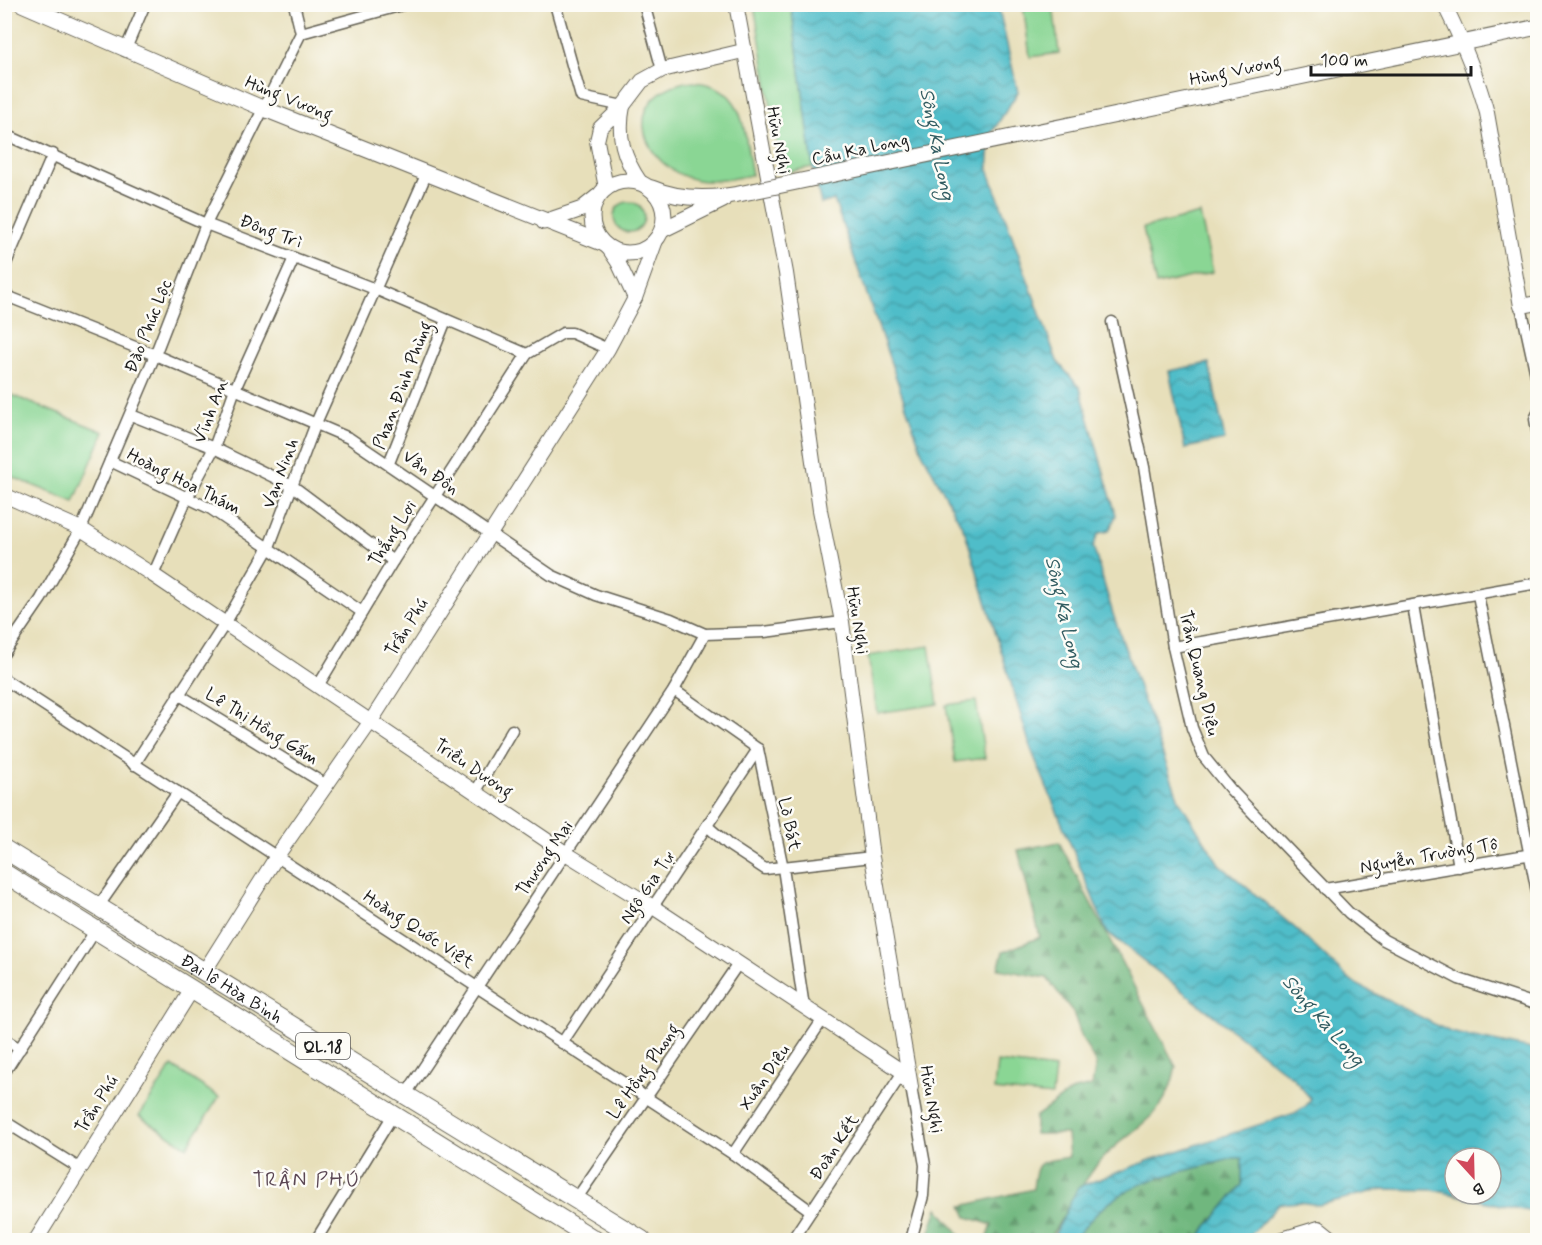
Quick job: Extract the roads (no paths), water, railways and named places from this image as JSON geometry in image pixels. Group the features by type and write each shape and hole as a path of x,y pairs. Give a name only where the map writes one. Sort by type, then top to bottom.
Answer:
{"highway":[{"name":"Đại lộ Hòa Bình","path":"4,849 404,1097 577,1198 642,1240"},
{"name":"Đại lộ Hòa Bình","path":"4,873 595,1240"},
{"path":"191,991 204,972"},
{"path":"393,1115 404,1097"},
{"path":"595,1240 608,1219"}],"main road":[{"name":"Hùng Vương","path":"22,4 125,51 262,108 605,245"},
{"name":"Hùng Vương","path":"1117,115 1538,27"},
{"name":"Cầu Ka Long","path":"731,196 1117,115"},
{"path":"544,222 582,210 601,192 616,182 645,185 671,196 731,196"},
{"path":"645,185 663,206 659,235"},
{"path":"601,192 591,221 595,233 605,245 618,252 639,252 659,235 731,196"}],"street":[{"path":"125,51 145,4"},
{"path":"294,4 301,33 406,4"},
{"path":"555,4 581,97 623,106"},
{"path":"644,4 662,70"},
{"name":"Hữu Nghị","path":"736,4 786,273 820,510 842,622 872,857 925,1165 923,1196 911,1240"},
{"path":"1444,4 1463,42 1487,113 1521,306 1538,384"},
{"name":"Đào Phúc Lộc","path":"4,653 41,599 81,529 131,415 206,224 301,33"},
{"path":"601,192 597,141 605,121 623,106 642,81 662,70 743,51"},
{"path":"623,106 620,131 626,160 645,185"},
{"name":"Đông Trì","path":"4,134 206,224 375,289 527,354"},
{"path":"4,268 53,154"},
{"name":"Vạn Ninh","path":"134,765 226,622 269,547 294,487 316,423 426,175"},
{"name":"Trần Phú","path":"204,972 277,856 328,786 371,721 608,349 635,298 659,235"},
{"path":"605,245 618,262 635,298"},
{"name":"Vĩnh An","path":"153,575 187,498 214,448 236,389 294,258"},
{"name":"Vân Đồn","path":"4,295 155,355 349,438 551,575 596,595 705,634 764,632 842,622"},
{"path":"1521,306 1538,303"},
{"name":"Phan Đình Phùng","path":"389,463 446,320"},
{"name":"Trần Quang Diệu","path":"1112,322 1144,467 1173,647 1192,728 1204,757 1231,790 1325,889 1349,913 1384,940 1459,979 1538,1005"},
{"name":"Thắng Lợi","path":"318,686 393,561 527,354 563,333 572,333 608,349"},
{"path":"131,415 214,448 294,487 393,561"},
{"path":"1536,417 1538,436"},
{"name":"Hoàng Hoa Thám","path":"110,461 210,509 362,612"},
{"name":"Triều Dương","path":"4,495 81,529 226,622 318,686 477,790 567,854 653,907 903,1072 911,1087"},
{"path":"1173,647 1538,583"},
{"path":"1478,595 1533,854 1538,897"},
{"path":"1413,606 1459,867"},
{"name":"Thương Mại","path":"404,1097 674,690 705,634"},
{"name":"Hoàng Quốc Việt","path":"4,679 733,1154 811,1211"},
{"path":"674,690 758,749"},
{"name":"Lê Thị Hồng Gấm","path":"178,694 328,786"},
{"path":"477,790 512,730"},
{"name":"Ngô Gia Tự","path":"562,1043 758,749"},
{"name":"Lò Bát","path":"758,749 783,868 804,1007"},
{"path":"98,907 178,792"},
{"path":"707,826 730,846 765,869 872,857"},
{"name":"Nguyễn Trường Tộ","path":"1325,889 1533,854"},
{"path":"4,1073 95,931"},
{"name":"Lê Hồng Phong","path":"577,1198 738,964"},
{"name":"Trần Phú","path":"36,1240 191,991"},
{"name":"Xuân Diệu","path":"733,1154 823,1019"},
{"path":"4,1039 20,1049"},
{"name":"Đoàn Kết","path":"792,1240 903,1072"},
{"path":"316,1240 393,1115"},
{"path":"4,1121 79,1168"},
{"path":"1279,1240 1319,1228 1334,1240"}],"water":[{"name":"Sông Ka Long","path":"791,5 998,5 1018,92 991,134 988,169 1057,361 1080,388 1116,515 1109,531 1099,533 1093,546 1113,614 1179,800 1219,864 1295,928 1352,982 1450,1032 1537,1050 1537,1213 1503,1205 1503,1146 1443,1146 1443,1192 1383,1189 1319,1205 1299,1202 1279,1204 1246,1240 1196,1240 1242,1185 1242,1158 1234,1158 1145,1182 1109,1203 1091,1219 1074,1240 1052,1240 1078,1187 1153,1159 1295,1113 1306,1106 1311,1099 1293,1078 1107,932 1031,749 965,532 922,452 834,200 821,204 813,167"},
{"path":"1209,363 1225,440 1185,448 1169,371"}],"district":[{"name":"TRẦN PHÚ","path":"307,1179"}]}
